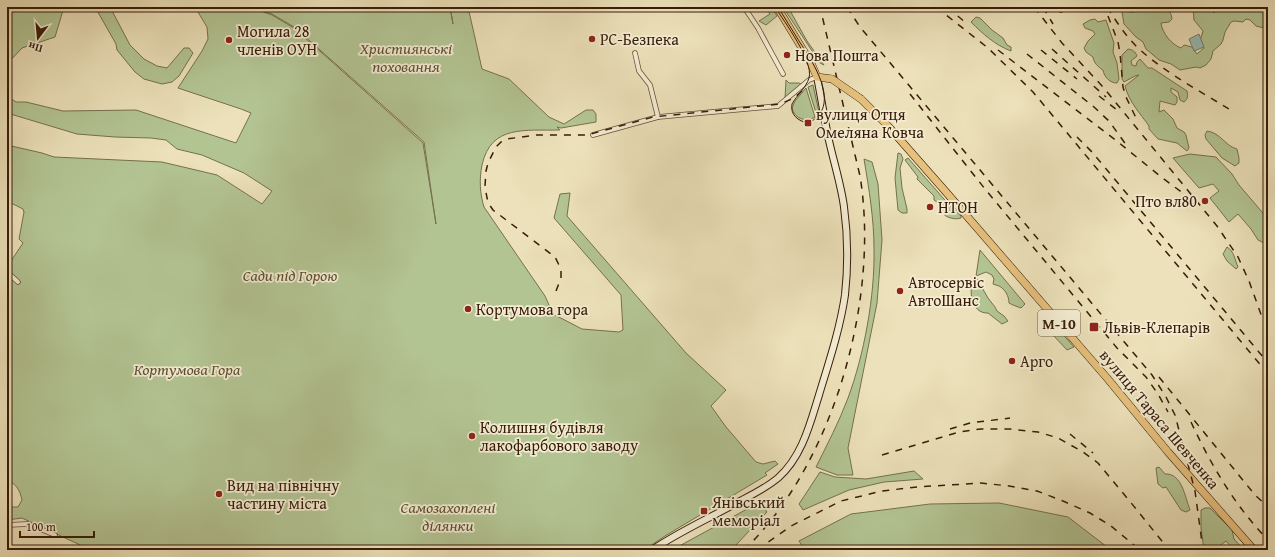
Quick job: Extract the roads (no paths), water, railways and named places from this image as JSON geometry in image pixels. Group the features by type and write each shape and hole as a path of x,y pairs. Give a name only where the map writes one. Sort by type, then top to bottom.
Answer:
{"main road":[{"path":"652,550 668,539 757,492 778,478 793,460 811,421 834,346 840,320 845,295 846,267 846,225 844,206 817,77 811,64 776,7"},
{"name":"вулиця Тараса Шевченка","path":"817,77 832,79 861,99 888,126 1254,550"}],"street":[{"path":"744,7 758,28 784,74"},
{"path":"1061,10 1065,7"},
{"path":"635,53 640,71 652,88 658,117"},
{"path":"593,135 658,117 778,106 809,80 817,77"},
{"path":"7,272 18,282"},
{"path":"7,525 28,524 54,535"}],"water":[{"path":"1199,34 1204,47 1194,51 1189,39"}],"tram line":[{"path":"775,7 791,31 807,62 809,78 806,85 792,104 792,111 798,119 808,123 818,116 823,106 824,96 822,84 811,60 778,7"}],"railway":[{"path":"744,550 776,514 803,472 826,426 843,376 856,325 863,274 864,224 860,176 820,7"},
{"path":"847,7 860,27 1152,375 1175,415 1195,491 1203,550"},
{"path":"936,7 988,48 1033,92 1268,374"},
{"path":"947,7 966,23"},
{"path":"1034,7 1062,43 1103,87 1217,226 1238,257 1249,281 1263,320"},
{"path":"1043,7 1053,24"},
{"path":"1107,7 1129,38 1147,56 1158,65 1229,109"},
{"path":"1108,16 1118,42 1123,87 1138,122"},
{"path":"1052,49 1106,97"},
{"path":"998,50 1188,197"},
{"path":"1041,50 1077,79"},
{"path":"1027,54 1094,107 1109,121 1127,146"},
{"path":"556,291 561,278 561,269 555,257 493,210 489,204 485,186 486,171 488,163 496,147 501,142 507,139 536,135 587,135 653,117 780,104 794,98 802,91"},
{"path":"910,94 985,189 1117,348 1146,377 1168,412"},
{"path":"1099,96 1121,113"},
{"path":"1077,137 1092,152 1268,363"},
{"path":"1264,300 1268,306"},
{"path":"1159,377 1255,495 1268,507"},
{"path":"950,429 970,423 1010,418"},
{"path":"1191,422 1215,469 1234,499 1268,540"},
{"path":"882,455 959,432 981,429 1010,429 1038,432 1058,438 1083,452 1098,463 1169,550"},
{"path":"1070,434 1093,453"},
{"path":"757,550 791,526 841,501 882,491 981,483 1037,491 1063,501 1090,513 1111,526 1140,550"}],"place":[{"name":"РС-Безпека","path":"592,39"},
{"name":"Могила 28 членів ОУН","path":"229,40"},
{"name":"Нова Пошта","path":"787,55"},
{"name":"вулиця Отця Омеляна Ковча","path":"808,123"},
{"name":"Пто вл80","path":"1205,201"},
{"name":"НТОН","path":"930,207"},
{"name":"Автосервіс АвтоШанс","path":"900,291"},
{"name":"Кортумова гора","path":"468,309"},
{"name":"Львів-Клепарів","path":"1094,327"},
{"name":"Арго","path":"1012,361"},
{"name":"Колишня будівля лакофарбового заводу","path":"472,436"},
{"name":"Вид на північну частину міста","path":"219,494"},
{"name":"Янівський меморіал","path":"704,511"}],"park label":[{"name":"Християнські поховання","path":"406,57"},
{"name":"Сади під Горою","path":"290,275"},
{"name":"Кортумова Гора","path":"187,369"},
{"name":"Самозахоплені ділянки","path":"448,516"}]}
